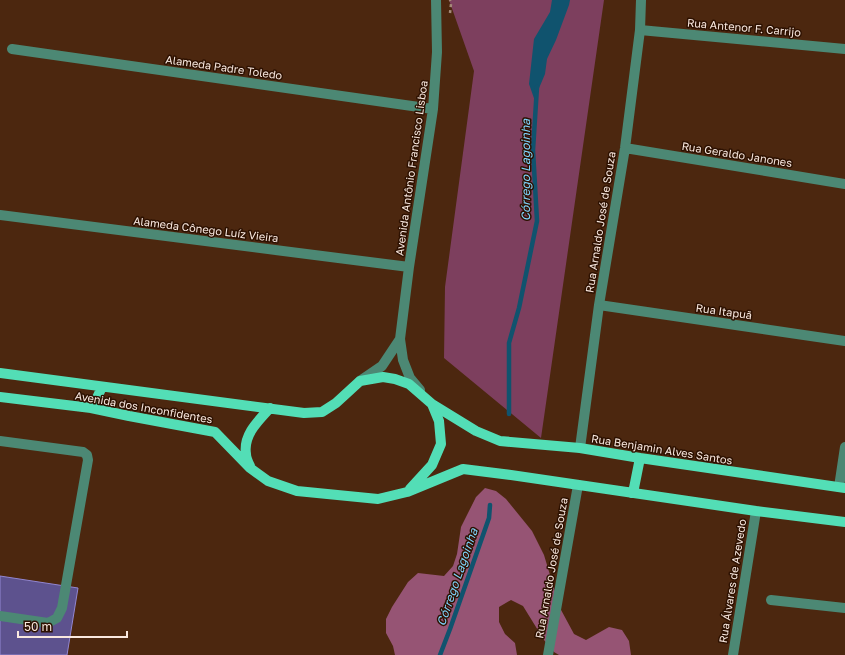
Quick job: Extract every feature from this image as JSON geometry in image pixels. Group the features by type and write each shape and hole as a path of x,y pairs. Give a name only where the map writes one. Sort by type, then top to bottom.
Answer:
{"main road":[{"name":"Avenida dos Inconfidentes","path":"0,373 304,413 322,412 336,403 360,381"},
{"path":"360,381 384,377 395,379 409,384 432,404 439,421 441,444 432,465 407,492"},
{"path":"91,408 102,387"},
{"name":"Avenida dos Inconfidentes","path":"0,397 91,408 215,432 250,468 268,481 297,490 378,499 407,492 463,469 578,485"},
{"name":"Rua Benjamin Alves Santos","path":"432,404 476,431 500,441 580,448 842,487"},
{"path":"250,468 246,454 246,445 250,431 270,408"},
{"path":"631,493 634,488 640,458"},
{"path":"578,485 756,511 845,522"}],"street":[{"name":"Avenida Antônio Francisco Lisboa","path":"400,339 409,267 433,109 437,52 436,0"},
{"name":"Rua Arnaldo José de Souza","path":"580,448 599,305 625,148 640,30 641,0"},
{"name":"Rua Antenor F. Carrijo","path":"640,30 845,48"},
{"name":"Alameda Padre Toledo","path":"12,49 433,109"},
{"name":"Rua Geraldo Janones","path":"625,148 845,184"},
{"name":"Alameda Cônego Luíz Vieira","path":"0,215 409,267"},
{"name":"Rua Itapuã","path":"599,305 845,341"},
{"name":"Avenida dos Inconfidentes","path":"360,381 382,366 400,339"},
{"path":"400,339 403,360 410,378 432,404"},
{"path":"0,441 83,452 87,455 88,460 62,608 57,618 48,623 0,616"},
{"path":"842,487 845,447"},
{"name":"Rua Arnaldo José de Souza","path":"548,655 578,485"},
{"name":"Rua Álvares de Azevedo","path":"733,655 756,511"},
{"path":"771,600 845,608"}],"shaded area":[{"path":"449,0 604,0 541,438 444,358 445,287 474,71"},
{"path":"485,488 496,491 506,499 532,531 544,555 560,608 574,634 586,640 609,627 622,630 629,641 631,655 559,655 554,652 544,640 523,606 511,600 499,607 499,622 505,634 515,643 517,655 395,655 393,646 386,633 386,619 392,607 408,582 418,573 444,576 453,566 457,554 461,527 476,497"}],"water":[{"path":"552,0 570,0 556,40 547,59 545,74 537,93 536,104 529,84 534,39 550,12"}],"building":[{"path":"0,576 78,588 67,655 0,655"}],"waterway":[{"name":"Córrego Lagoinha","path":"509,414 509,343 519,308 537,221 533,150 537,87"},
{"name":"Córrego Lagoinha","path":"440,655 489,518 490,505"}]}
